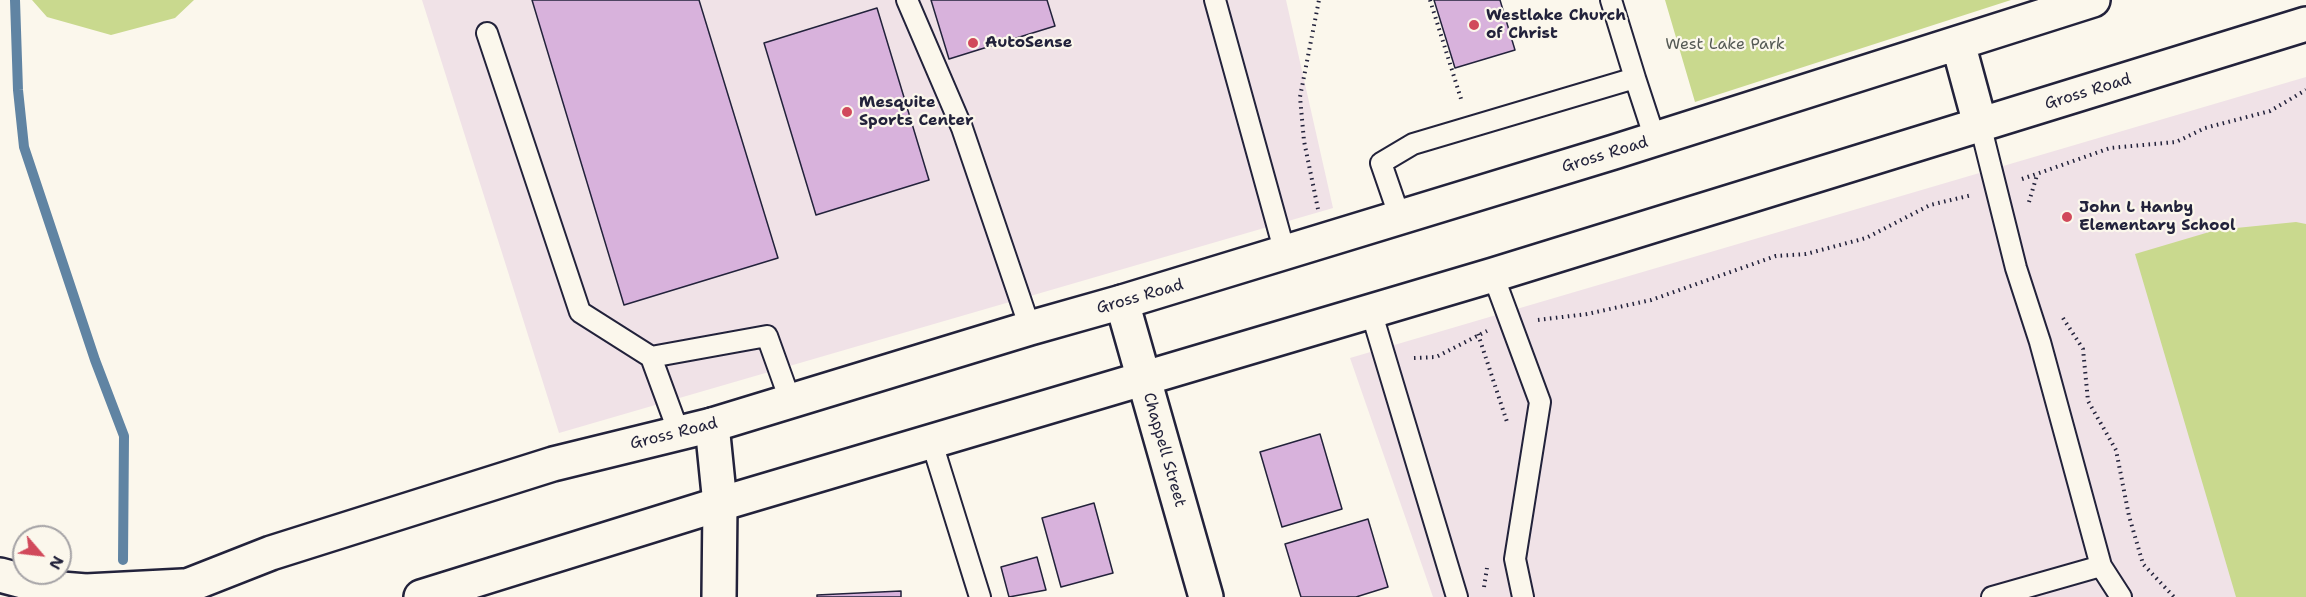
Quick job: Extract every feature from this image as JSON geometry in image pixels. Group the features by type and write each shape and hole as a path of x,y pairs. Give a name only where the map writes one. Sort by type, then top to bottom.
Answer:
{"main road":[{"name":"Gross Road","path":"0,575 49,588 172,592 271,553 553,464 712,425 1030,327 1325,241 2093,0"},
{"name":"Gross Road","path":"422,597 720,504 1493,275 2306,24"},
{"path":"1958,43 1980,124"},
{"name":"Chappell Street","path":"1122,302 1206,597"},
{"path":"712,425 720,504 719,597"}],"lane":[{"path":"907,0 962,128 1030,327"},
{"path":"1215,0 1285,253"},
{"path":"1611,0 1655,139"},
{"path":"487,33 580,312 651,357 679,434"},
{"path":"1400,218 1381,163 1413,144 1635,78"},
{"path":"1980,124 2101,566 2121,597"},
{"path":"1493,275 1540,402 1515,559 1523,597"},
{"path":"1371,311 1457,597"},
{"path":"651,357 767,336 790,400"},
{"path":"932,443 980,597"},
{"path":"1992,597 2101,566"}],"path":[{"path":"1319,0 1299,97 1304,141 1325,241"},
{"path":"1430,0 1470,127"},
{"path":"1384,352 1415,359 1436,357 1478,334 1511,323 1587,314 1651,300 1776,256 1806,254 1866,238 1930,205 1996,188 2110,148 2176,142 2205,128 2270,111 2306,90"},
{"path":"2028,208 2038,174"},
{"path":"2059,312 2083,349 2088,400 2116,450 2122,470 2129,516 2143,564 2174,597"},
{"path":"1478,334 1508,426 1509,436"},
{"path":"1484,594 1487,562"}],"shaded area":[{"path":"422,0 1286,0 1333,208 559,433"},
{"name":"John L Hanby Elementary School","path":"2306,77 2306,597 1433,597 1350,358"}],"green space":[{"path":"32,0 194,0 175,18 111,35 47,17"},
{"name":"West Lake Park","path":"1665,0 2011,0 1695,102"},
{"path":"2296,222 2306,224 2306,597 2236,597 2135,254 2216,230"}],"building":[{"path":"532,0 699,0 778,258 624,305"},
{"name":"AutoSense","path":"931,0 1047,0 1055,26 949,59"},
{"name":"Westlake Church of Christ","path":"1434,0 1500,0 1515,50 1455,68"},
{"name":"Mesquite Sports Center","path":"877,8 929,180 816,215 764,43"},
{"path":"1320,434 1342,509 1282,527 1260,452"},
{"path":"1094,503 1113,573 1061,587 1042,518"},
{"path":"1368,519 1388,587 1356,597 1301,597 1285,544"},
{"path":"1037,557 1046,590 1009,597 1001,567"},
{"path":"901,591 901,597 817,597 817,595"}],"waterway":[{"path":"15,0 18,90 24,147 95,360 124,436 123,560"}],"place":[{"name":"Westlake Church of Christ","path":"1474,25"},
{"name":"AutoSense","path":"973,43"},
{"name":"Mesquite Sports Center","path":"847,112"},
{"name":"John L Hanby Elementary School","path":"2067,217"}]}
